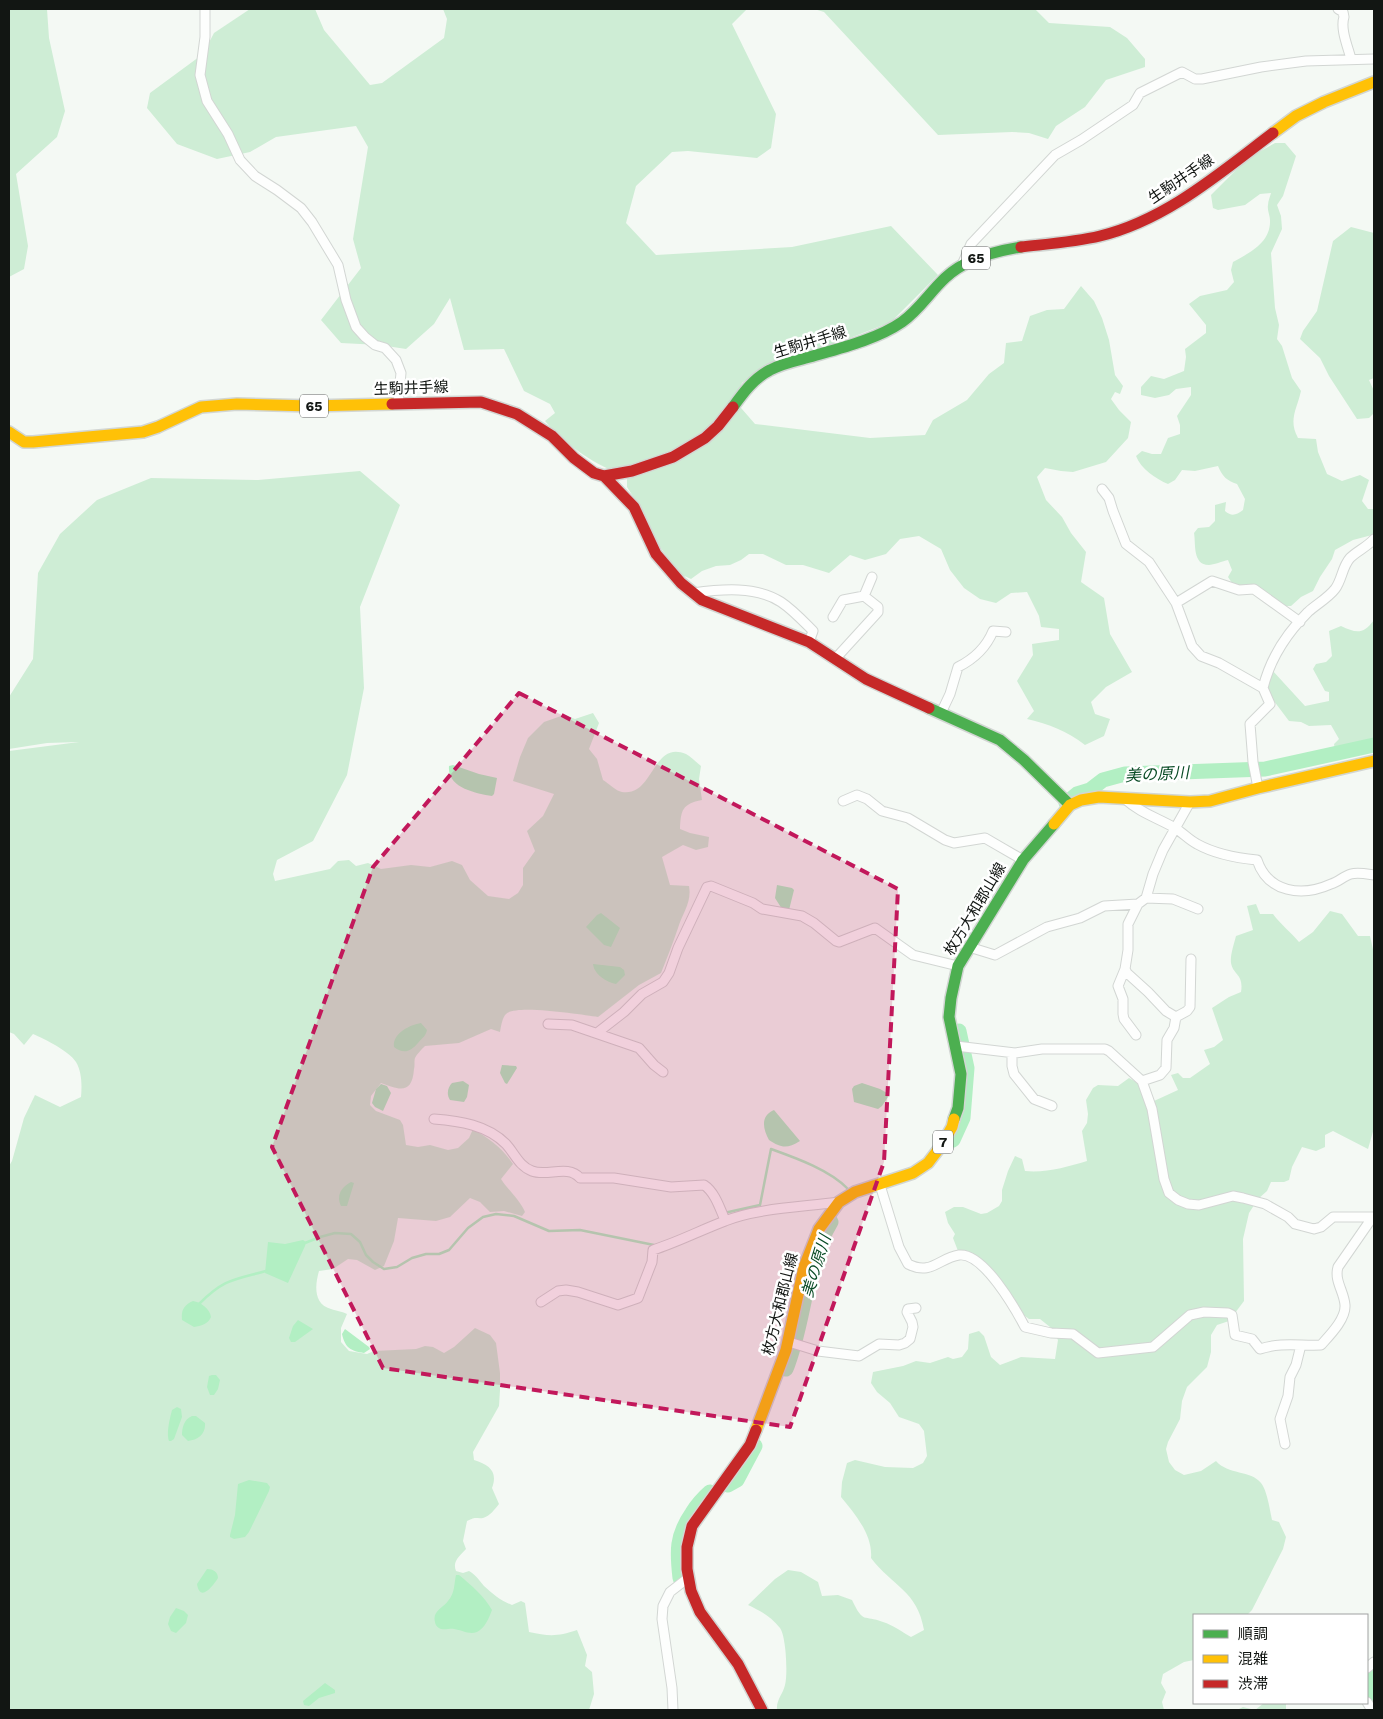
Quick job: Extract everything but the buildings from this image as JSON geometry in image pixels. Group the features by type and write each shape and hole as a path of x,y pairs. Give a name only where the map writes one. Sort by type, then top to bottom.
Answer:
{"main road":[{"name":"生駒井手線","path":"9,432 24,442 143,432 201,408 238,404 311,406 481,402 517,414 552,436 574,458 594,473 604,476 632,471 673,457 705,438 718,426 744,392 757,379 770,370 862,342 902,322 924,302 945,278 962,265 1001,250 1100,236 1138,223 1187,197 1296,116 1324,102 1374,82"},
{"path":"604,476 634,507 656,554 681,583 694,593 714,606 809,642 866,679 1000,740 1024,760 1066,801 1090,797 1190,802 1210,801 1256,782 1374,761"},
{"name":"枚方大和郡山線","path":"762,1710 743,1672 700,1612 692,1594 685,1559 687,1541 692,1526 750,1445 789,1342 804,1268 811,1246 819,1230 839,1202 855,1192 913,1173 928,1163 952,1127 958,1108 961,1074 949,1017 958,966 1023,860 1066,801"}],"street":[{"path":"205,9 205,37 200,75 207,101 228,134 240,160 255,176 301,208 312,222 338,264 346,300 356,327 375,345 385,348 396,360 400,373 398,404"},
{"path":"1338,9 1343,12 1344,29 1351,59"},
{"path":"962,265 971,244 1055,155 1133,105 1140,93 1151,86 1182,72 1195,79 1202,79 1261,67 1306,61 1374,58"},
{"path":"1102,489 1110,498 1126,544 1149,562 1176,603 1192,646 1201,656 1219,663 1263,688 1270,704 1250,724 1256,782"},
{"path":"1263,688 1267,671 1285,640 1307,613 1336,589 1350,557 1374,539"},
{"path":"864,596 872,577"},
{"path":"1176,603 1212,581 1239,590 1254,590 1300,622"},
{"path":"694,593 747,590 781,602 797,614 813,632 809,642"},
{"path":"833,617 843,600 864,596 878,607 878,612 836,658"},
{"path":"940,713 950,694 958,667 969,662 982,650 989,642 993,631 1006,632"},
{"path":"842,801 857,795 867,799 882,811 908,818 945,840 954,843 985,838 1023,860"},
{"path":"1124,798 1151,817 1175,828 1196,844 1230,856 1257,860 1266,878 1283,889 1308,890 1332,884 1350,874 1374,875"},
{"path":"1136,1036 1122,1014 1123,999 1118,986 1125,969 1128,950 1128,924 1138,904 1146,898 1163,850 1190,802"},
{"path":"597,1033 624,1012 642,994 664,982 707,887 711,886 754,903 762,909 802,916 839,942 875,928 913,955 958,966"},
{"path":"1146,898 1173,900 1198,909"},
{"path":"969,947 995,955 1047,927 1080,918 1104,906 1138,904"},
{"path":"1176,1017 1187,1011 1190,1007 1191,959"},
{"path":"1125,969 1127,974 1166,1011 1176,1017"},
{"path":"1142,1081 1160,1075 1166,1068 1167,1040 1174,1028 1176,1017"},
{"path":"548,1024 572,1025 638,1048 663,1072"},
{"path":"956,1046 1012,1053 1042,1049 1105,1049 1142,1081 1152,1109 1164,1179 1169,1193 1178,1200 1199,1206 1233,1196 1243,1198 1265,1204 1288,1217 1295,1224 1314,1229 1321,1227 1334,1217 1373,1218"},
{"path":"1012,1053 1014,1074 1034,1099 1052,1106"},
{"path":"434,1119 458,1121 476,1126 490,1133 505,1144 524,1167 532,1171 541,1173 566,1172 578,1175 580,1178 614,1178 670,1187 707,1187 714,1196 725,1220"},
{"path":"880,1185 899,1247 908,1264 922,1269 930,1268 958,1256 967,1256 986,1270 1004,1290 1024,1327 1051,1333 1073,1334 1098,1353 1153,1347 1186,1316 1204,1312 1222,1312 1232,1315 1235,1334 1252,1339 1260,1349 1287,1344 1301,1346 1321,1345 1335,1329 1344,1313 1345,1304 1336,1273 1338,1267 1373,1218"},
{"path":"540,1302 558,1291 566,1290 618,1305 638,1298 652,1262 653,1250 725,1220 767,1211 839,1202"},
{"path":"789,1342 818,1351 859,1356 879,1344 899,1345 910,1339 913,1327 907,1312 908,1309 916,1308"},
{"path":"1285,1444 1280,1419 1288,1396 1290,1378 1301,1346"},
{"path":"673,1710 672,1688 662,1618 663,1606 670,1592 688,1578"}],"highlighted area":[{"path":"519,693 898,889 884,1162 790,1427 383,1368 272,1147 373,867"}],"shaded area":[{"path":"9,9 47,9 49,38 65,111 57,137 16,174 28,246 24,269 9,277"},
{"path":"250,9 315,9 324,30 370,85 382,83 444,38 447,19 443,9 747,9 732,24 776,114 771,148 757,158 688,151 672,152 636,186 626,223 656,255 792,247 891,226 938,275 891,322 822,349 764,366 742,383 735,401 755,424 870,438 925,435 933,420 967,400 989,374 1004,363 1006,343 1022,341 1030,316 1047,310 1064,309 1081,286 1094,301 1109,340 1115,375 1123,386 1120,394 1115,392 1111,399 1131,422 1128,438 1106,462 1073,472 1045,468 1037,477 1046,500 1062,517 1071,533 1086,552 1081,582 1104,598 1110,634 1132,672 1106,687 1091,702 1095,714 1110,719 1104,736 1085,745 1058,729 1027,719 1034,711 1017,681 1033,655 1032,644 1059,640 1059,629 1041,627 1039,616 1027,592 1011,593 996,603 980,599 964,588 950,570 941,549 919,536 900,539 886,554 865,560 850,555 829,573 803,565 786,565 763,554 749,554 730,565 716,566 702,571 691,579 680,574 660,547 641,509 627,487 627,477 604,467 583,454 554,431 545,421 555,413 550,404 524,391 504,349 464,350 450,298 434,324 406,349 380,345 341,343 321,320 361,268 353,239 368,147 356,126 276,137 250,152 217,159 177,144 147,108 150,93 203,54 214,33"},
{"path":"814,9 1035,9 1049,23 1110,27 1127,38 1145,59 1145,67 1106,80 1085,107 1056,126 1048,139 1029,133 1012,132 938,135 824,12"},
{"path":"1275,143 1285,143 1296,156 1283,196 1277,205 1281,216 1282,229 1271,253 1275,308 1279,325 1277,339 1282,346 1292,378 1301,391 1294,414 1295,432 1298,438 1316,439 1318,452 1327,474 1342,481 1360,475 1369,480 1362,501 1368,509 1374,509 1374,533 1353,540 1335,550 1332,559 1313,591 1301,597 1291,606 1281,606 1232,583 1228,577 1232,570 1228,560 1209,565 1204,564 1197,558 1194,533 1198,528 1209,527 1215,521 1215,505 1226,502 1225,511 1232,515 1243,510 1245,499 1237,484 1225,478 1218,466 1195,471 1182,470 1175,480 1168,484 1149,473 1136,456 1142,451 1161,454 1168,438 1180,434 1177,416 1191,395 1191,387 1176,389 1169,395 1155,398 1141,395 1141,387 1151,376 1164,379 1184,371 1185,349 1206,333 1206,325 1189,304 1200,296 1227,290 1234,282 1231,270 1233,262 1258,246 1267,235 1270,218 1268,202 1271,193 1260,194 1245,205 1218,210 1213,208 1211,195 1248,158"},
{"path":"1351,227 1374,233 1374,378 1369,380 1374,391 1374,413 1369,418 1357,419 1329,376 1320,358 1300,339 1303,331 1317,311 1333,241"},
{"path":"360,471 400,505 360,607 364,688 347,775 313,841 277,860 273,874 275,881 330,869 338,861 349,860 356,866 368,863 381,869 411,865 430,867 452,861 462,865 470,880 488,896 509,899 518,893 523,885 523,868 535,851 527,831 543,816 554,794 513,781 520,757 528,738 544,722 564,715 575,719 593,713 599,723 589,749 597,759 603,780 622,792 633,791 641,786 659,761 666,755 675,752 686,754 701,766 699,779 702,800 690,804 684,809 680,829 709,837 708,847 696,850 683,845 662,857 670,885 689,886 690,892 661,973 639,985 598,1017 550,1011 512,1011 506,1014 500,1032 491,1029 459,1043 425,1046 415,1058 413,1078 407,1087 398,1088 381,1083 371,1096 370,1105 376,1111 400,1120 403,1125 406,1145 418,1147 430,1145 448,1150 458,1148 469,1138 473,1129 490,1140 513,1164 501,1179 525,1212 522,1216 504,1211 490,1212 480,1202 470,1198 450,1217 436,1221 398,1218 394,1241 384,1266 375,1270 357,1260 348,1259 333,1269 319,1271 316,1288 318,1298 325,1307 347,1314 341,1328 341,1342 349,1351 367,1354 374,1351 416,1349 425,1346 433,1347 444,1353 454,1347 475,1328 490,1335 496,1343 500,1373 499,1406 473,1452 474,1460 484,1464 493,1473 494,1482 492,1488 499,1504 486,1517 467,1521 463,1541 466,1549 456,1561 456,1571 463,1573 469,1571 491,1592 512,1605 521,1601 525,1603 529,1632 553,1635 577,1630 587,1655 585,1666 592,1672 594,1694 589,1710 9,1710 9,1166 24,1118 35,1095 60,1107 81,1097 80,1075 78,1066 73,1058 50,1042 33,1034 24,1045 14,1034 9,1032 9,751 79,742 47,743 9,749 9,697 33,659 38,573 60,534 97,500 151,478 258,480"},
{"path":"1374,620 1374,744 1335,751 1334,744 1339,739 1331,725 1309,726 1301,722 1289,721 1268,693 1267,687 1272,670 1305,706 1329,701 1329,692 1325,691 1313,669 1316,664 1326,662 1332,656 1329,631 1341,626 1359,631 1366,628"},
{"path":"453,765 497,778 494,794 492,796 478,793 458,784 453,780 450,773 449,766"},
{"path":"777,885 794,890 789,910 782,909 775,898"},
{"path":"1256,904 1260,914 1273,914 1299,942 1313,932 1330,911 1342,914 1358,936 1370,936 1374,954 1374,1128 1368,1149 1333,1131 1325,1135 1325,1147 1316,1151 1302,1147 1292,1167 1289,1180 1271,1182 1267,1191 1258,1199 1249,1213 1243,1239 1244,1301 1229,1321 1217,1325 1211,1335 1211,1352 1207,1367 1187,1387 1182,1401 1180,1419 1166,1449 1169,1462 1175,1470 1184,1475 1201,1471 1216,1461 1227,1469 1257,1479 1263,1486 1272,1520 1279,1522 1286,1537 1283,1549 1252,1610 1248,1614 1193,1614 1193,1660 1184,1662 1163,1674 1161,1683 1166,1692 1162,1702 1164,1710 777,1710 786,1680 784,1639 780,1628 769,1617 748,1605 775,1579 788,1570 801,1572 818,1582 822,1596 838,1595 852,1600 859,1613 864,1617 887,1623 911,1637 924,1630 921,1617 910,1597 871,1558 871,1549 866,1533 841,1497 842,1482 847,1463 855,1460 885,1467 913,1468 923,1463 927,1456 924,1431 919,1424 899,1417 890,1403 877,1392 871,1383 873,1372 903,1366 916,1361 930,1363 948,1357 953,1359 962,1357 968,1349 969,1334 979,1331 984,1336 991,1357 1000,1365 1021,1357 1055,1359 1058,1340 1050,1327 1040,1319 1029,1319 1021,1313 1014,1298 998,1278 958,1251 953,1238 955,1234 948,1223 945,1212 954,1207 963,1207 981,1214 987,1213 999,1206 1002,1201 1002,1190 1008,1171 1015,1156 1022,1159 1025,1171 1049,1170 1087,1161 1082,1131 1087,1123 1086,1100 1093,1088 1098,1085 1118,1086 1129,1078 1138,1083 1146,1100 1154,1101 1178,1090 1171,1075 1178,1073 1183,1078 1190,1078 1210,1064 1204,1050 1214,1047 1223,1040 1212,1008 1241,992 1240,978 1231,963 1236,936 1253,930 1247,906"},
{"path":"601,913 620,928 611,947 604,945 586,927"},
{"path":"593,964 620,967 624,970 625,975 616,984 612,983 598,974"},
{"path":"421,1023 427,1030 424,1037 415,1046 407,1051 401,1051 394,1047 398,1034 411,1026"},
{"path":"502,1065 516,1066 517,1068 507,1084 500,1073"},
{"path":"463,1081 469,1085 464,1102 450,1100 448,1093 452,1083"},
{"path":"862,1083 887,1093 888,1097 878,1109 854,1102 852,1089 854,1086"},
{"path":"381,1084 387,1086 391,1093 383,1111 372,1103 376,1089"},
{"path":"774,1110 800,1141 784,1146 777,1145 769,1140 765,1132 764,1123 766,1116"},
{"path":"351,1182 354,1183 347,1206 341,1206 340,1192"},
{"path":"303,1240 306,1242 305,1246 288,1283 265,1273 268,1242 285,1244"},
{"path":"193,1301 205,1306 211,1317 204,1324 194,1327 182,1320 184,1308"},
{"path":"298,1320 313,1329 295,1342 291,1342 289,1338 293,1326"},
{"path":"345,1329 370,1349 364,1353 349,1348 342,1334"},
{"path":"216,1375 220,1380 214,1395 210,1395 207,1387 209,1376"},
{"path":"177,1407 181,1409 182,1417 174,1439 169,1441 170,1417 172,1410"},
{"path":"192,1416 196,1416 205,1423 205,1427 201,1436 188,1441 182,1435 182,1430 185,1421"},
{"path":"249,1480 267,1483 270,1487 269,1491 249,1532 245,1537 234,1539 230,1535 235,1515 238,1484"},
{"path":"207,1569 215,1571 218,1578 204,1593 199,1590 197,1584"},
{"path":"456,1575 459,1575 477,1591 492,1610 484,1625 477,1632 471,1633 454,1629 442,1629 438,1628 435,1624 436,1612 452,1595"},
{"path":"176,1608 188,1615 186,1623 176,1633 171,1631 168,1624"},
{"path":"325,1683 335,1690 335,1693 319,1698 309,1706 304,1705 303,1701"},
{"path":"1263,1704 1286,1704 1286,1710 1255,1710"},
{"path":"1243,1707 1255,1710 1237,1710"}],"waterway":[{"name":"美の原川","path":"1066,803 1077,794 1090,790 1103,780 1125,774 1265,769 1374,745"},
{"name":"美の原川","path":"953,1140 963,1118 967,1068 959,1031"},
{"path":"724,1213 760,1205 771,1149 822,1170 841,1182 848,1189"},
{"path":"305,1243 335,1233 351,1234 360,1242 366,1255 384,1269 397,1267 412,1258 426,1254 439,1254 449,1250 468,1228 483,1217 496,1214 514,1216 549,1231 580,1230 654,1245"},
{"name":"美の原川","path":"786,1369 797,1333 815,1257 831,1222"},
{"path":"199,1304 222,1285 266,1271"},
{"name":"美の原川","path":"728,1485 737,1480 755,1446"},
{"name":"美の原川","path":"680,1578 678,1560 680,1537 696,1507 710,1492"},
{"path":"1374,1673 1370,1691 1374,1708"}],"traffic: fast":[{"path":"733,407 745,391 764,373 779,366 880,334 908,317 953,271 981,257 1021,247"},
{"path":"929,708 1000,740 1024,760 1070,805"},
{"path":"954,1119 958,1108 961,1074 949,1017 958,966 1023,860 1054,824"}],"traffic: slow":[{"path":"1273,133 1296,116 1324,102 1374,82"},
{"path":"9,432 24,442 33,442 143,432 201,407 237,404 311,406 392,404"},
{"path":"1054,824 1070,805 1081,800 1099,797 1190,802 1210,801 1374,761"},
{"path":"756,1430 786,1350 804,1267 819,1229 839,1202 855,1192 913,1173 928,1163 941,1146 952,1127 954,1119"}],"traffic: jam":[{"path":"1021,247 1100,236 1124,229 1147,219 1191,194 1273,133"},
{"path":"392,404 481,402 517,414 552,436 574,458 594,473 604,476 632,471 673,457 705,438 718,426 733,407"},
{"path":"604,476 634,507 656,554 681,583 702,600 809,642 866,679 929,708"},
{"path":"756,1430 750,1445 692,1526 687,1547 687,1569 691,1591 700,1612 738,1664 762,1710"}]}
